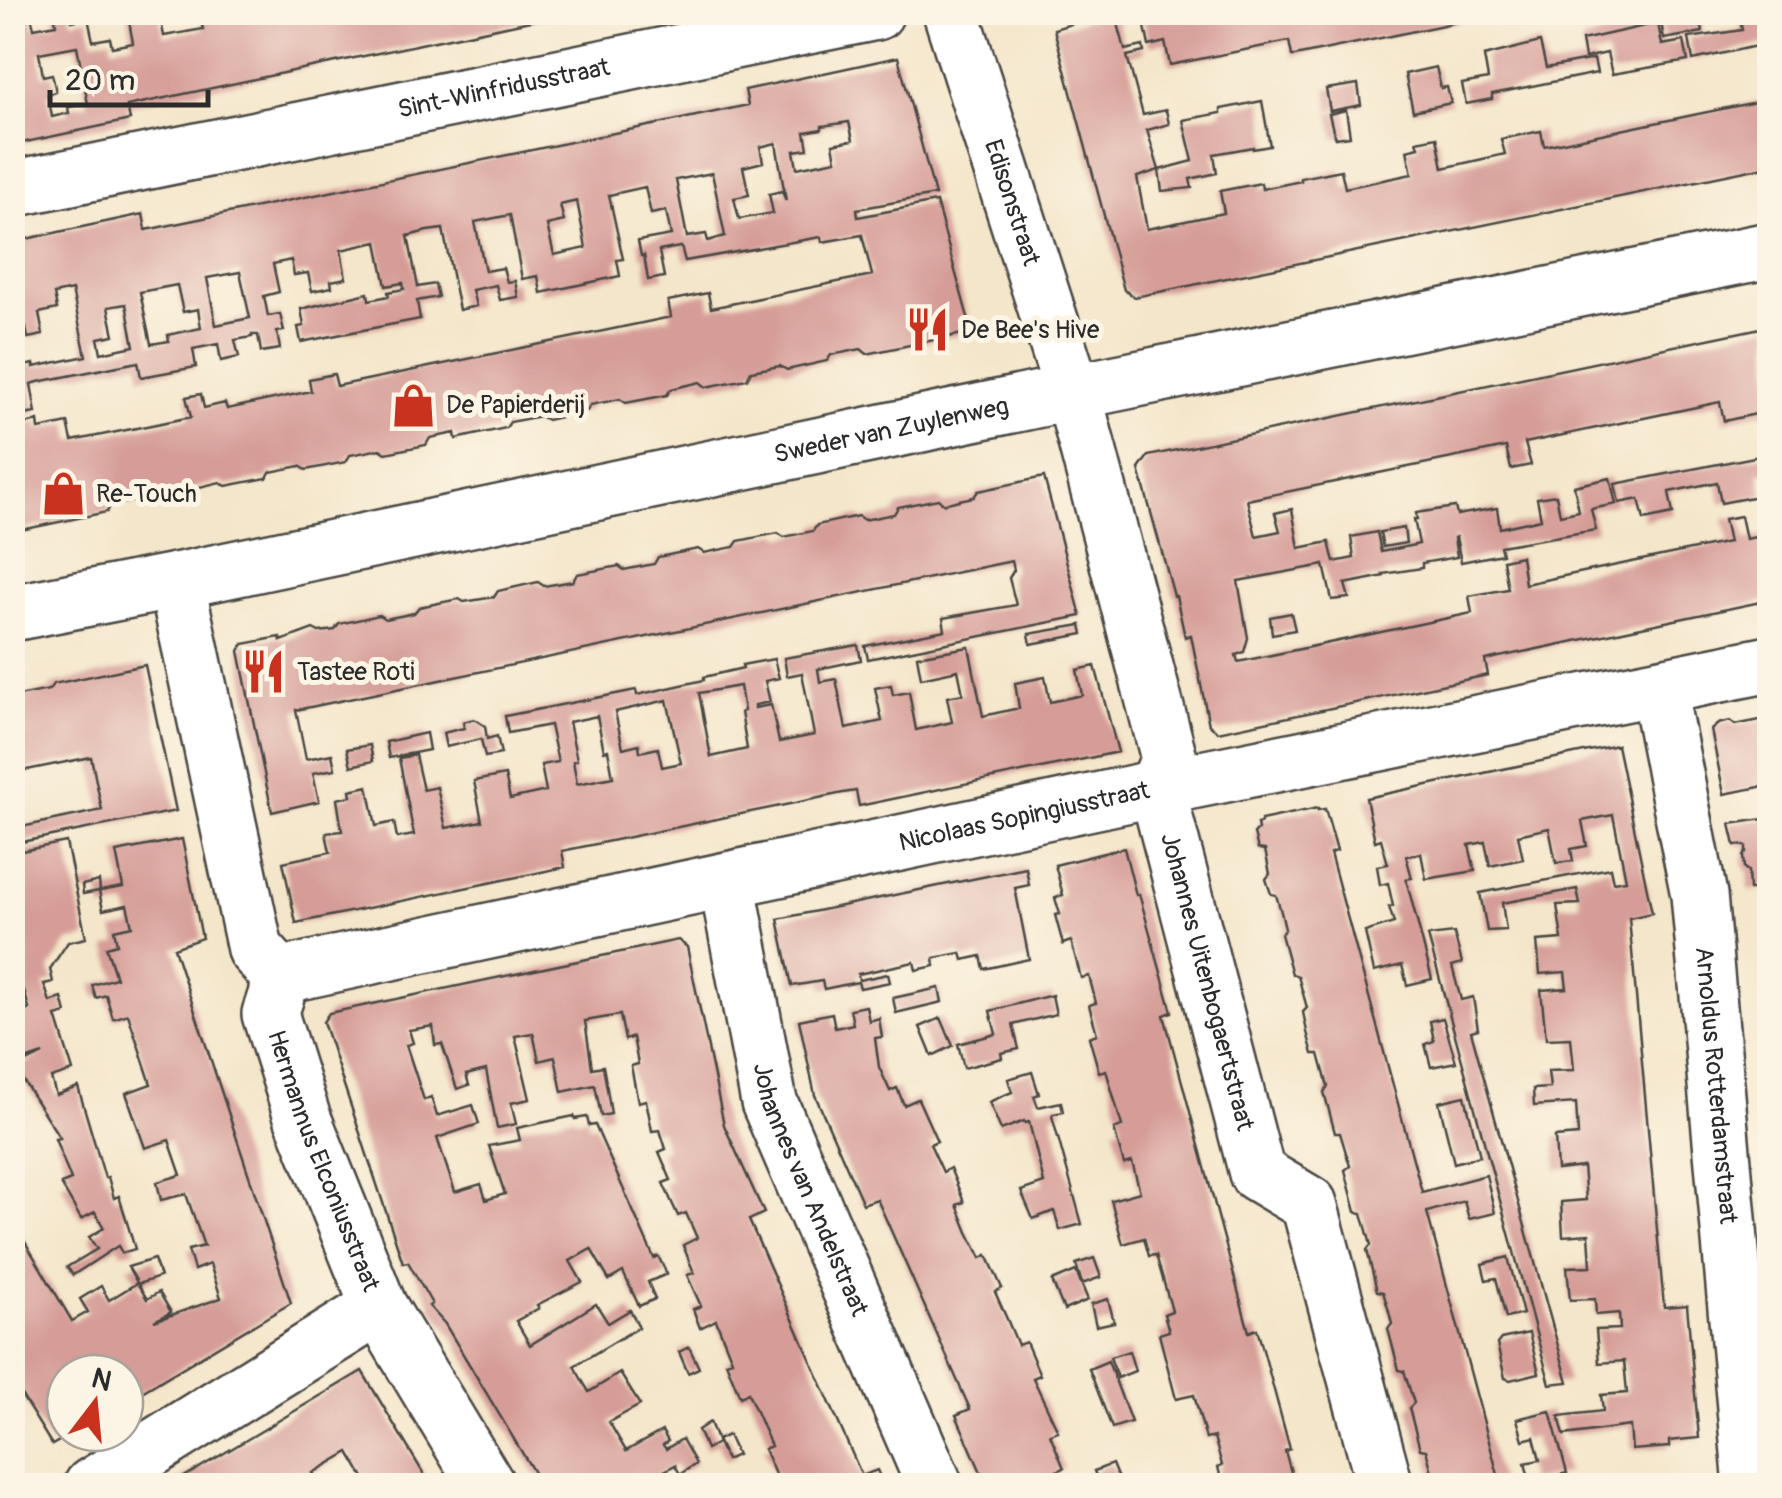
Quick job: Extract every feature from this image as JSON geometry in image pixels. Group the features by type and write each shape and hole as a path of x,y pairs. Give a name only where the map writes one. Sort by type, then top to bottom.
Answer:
{"street":[{"name":"Sint-Winfridusstraat","path":"12,189 876,12"},
{"name":"Edisonstraat","path":"951,12 1074,392"},
{"name":"Sweder van Zuylenweg","path":"12,612 1770,250"},
{"name":"Johannes Uitenbogaertstraat","path":"1074,392 1168,758 1157,788 1258,1172 1309,1204 1385,1486"},
{"path":"176,581 255,949 278,976"},
{"name":"Nicolaas Sopingiusstraat","path":"278,976 1157,788 1770,664"},
{"name":"Arnoldus Rotterdamstraat","path":"1658,688 1699,895 1752,1486"},
{"name":"Johannes van Andelstraat","path":"727,882 769,1102 935,1486"},
{"name":"Hermannus Elconiusstraat","path":"278,976 270,1014 302,1116 379,1307 487,1486"},
{"path":"92,1486 379,1307"}],"building":[{"path":"12,12 30,12 34,28 56,24 54,12 70,12 72,21 88,18 93,41 110,38 112,47 133,43 128,16 141,12 159,12 164,36 203,29 199,12 251,12 253,19 271,12 563,14 127,106 130,120 12,145","holes":["77,46 88,104 68,107 69,113 52,117 48,94 56,92 52,74 43,76 39,53"]},
{"path":"1112,12 1125,50 1143,46 1144,52 1127,56 1143,115 1166,110 1169,124 1147,130 1159,170 1137,177 1147,229 1224,213 1220,191 1261,183 1262,189 1341,170 1345,188 1412,174 1407,150 1419,147 1417,141 1437,137 1443,168 1505,154 1501,139 1541,131 1544,146 1770,99 1770,166 1135,297 1124,290 1054,29"},
{"path":"1142,12 1496,14 1295,56 1289,41 1170,65 1165,42 1149,46"},
{"path":"1739,12 1770,12 1770,43 1693,60 1689,38 1742,30"},
{"path":"1699,15 1703,32 1664,39 1661,22"},
{"path":"1658,23 1662,45 1684,41 1688,61 1612,74 1607,53 1585,58 1582,40"},
{"path":"1540,42 1546,68 1594,59 1597,73 1492,94 1492,99 1466,104 1462,84 1488,79 1484,56"},
{"path":"898,57 935,195 857,209 858,217 936,202 972,332 867,354 861,349 831,355 827,361 787,370 780,366 751,371 747,379 706,387 700,382 671,389 667,395 590,405 587,411 547,420 540,416 510,422 506,428 456,439 455,433 430,438 426,445 350,455 346,462 270,472 267,478 226,486 220,482 191,489 187,495 146,504 140,500 111,505 107,512 12,532 12,427 38,421 39,429 68,423 72,441 191,417 186,397 201,394 204,408 225,403 227,409 311,391 309,379 334,374 337,386 671,317 668,301 708,293 711,308 872,275 862,235 822,242 821,237 685,261 681,247 659,251 664,277 648,280 638,241 671,235 666,211 651,214 645,187 609,195 623,259 617,260 620,276 541,293 538,276 522,279 510,215 475,222 485,271 503,268 507,282 515,281 518,297 500,300 496,285 472,290 476,306 459,310 443,229 427,231 408,236 418,287 435,284 438,297 417,301 420,319 301,342 301,309 368,293 369,300 389,296 388,292 404,289 403,283 386,286 377,242 341,250 346,278 331,281 332,287 312,291 308,273 294,275 291,260 273,264 279,292 264,296 268,316 280,314 284,331 277,332 280,349 261,352 258,335 252,335 235,340 239,357 221,361 218,344 193,349 196,367 141,377 138,362 38,382 31,384 36,413 12,417 12,368 86,356 72,290 54,294 57,309 39,313 43,335 28,338 26,328 12,330 12,242 143,214 146,230 682,119 748,105 745,90","holes":["849,122 853,140 833,144 836,160 797,168 794,151 808,149 805,132","776,143 786,201 782,191 769,194 773,213 739,219 734,198 749,195 743,167 763,162 760,147","712,173 725,236 708,241 706,234 687,237 676,180","577,201 586,248 554,255 547,225 564,221 560,205","240,272 250,318 216,325 207,278","177,285 183,312 198,309 201,328 168,335 169,341 151,344 140,292","126,304 134,346 101,353 98,338 114,335 108,307"]},
{"path":"1436,67 1441,88 1447,87 1451,103 1413,111 1405,74"},
{"path":"1358,84 1361,105 1330,111 1326,89"},
{"path":"1262,101 1270,146 1214,154 1217,173 1190,179 1192,188 1162,191 1159,170 1193,161 1183,120"},
{"path":"1346,110 1350,136 1335,138 1329,114"},
{"path":"1770,326 1770,411 1724,421 1720,402 1525,443 1531,465 1511,469 1506,447 1247,500 1256,536 1280,531 1275,513 1292,509 1299,548 1329,542 1334,562 1354,558 1351,537 1377,532 1381,552 1419,544 1416,513 1455,507 1457,515 1497,508 1500,528 1541,519 1537,498 1556,495 1560,515 1579,511 1574,486 1610,478 1616,504 1591,509 1596,530 1500,546 1502,554 1461,562 1456,537 1457,557 1345,584 1349,598 1332,600 1324,565 1238,581 1248,638 1244,652 1236,655 1238,662 1472,613 1469,596 1508,589 1503,560 1521,556 1525,584 1729,542 1724,519 1741,516 1746,539 1770,534 1770,600 1485,660 1488,675 1218,732 1209,725 1191,635 1185,637 1139,469 1148,456"},
{"path":"1770,454 1770,472 1759,473 1763,495 1721,503 1717,482 1669,492 1673,514 1644,520 1639,499 1619,503 1615,484"},
{"path":"1044,477 1081,616 868,659 865,646 945,630 943,618 1016,605 1009,578 1014,570 1012,561 296,710 306,759 332,754 335,769 313,773 319,801 272,812 239,651 243,644 280,637 281,641 313,629 335,630 339,624 379,615 385,619 400,616 414,613 419,607 459,599 464,602 494,597 498,591 538,582 544,586 573,581 577,574 654,564 658,557 734,547 738,541 778,533 784,537 813,531 817,525 858,516 864,520 894,514 898,507 938,499 944,504 974,497 978,491"},
{"path":"1404,528 1406,543 1383,547 1380,532"},
{"path":"1291,613 1295,630 1272,634 1270,617"},
{"path":"1081,625 1083,634 1031,644 1029,634"},
{"path":"858,645 861,660 818,669 820,682 836,679 846,729 882,721 875,688 891,685 893,695 909,692 916,730 952,722 947,697 963,694 958,670 921,678 917,656 969,647 983,716 1019,708 1015,683 1045,677 1050,702 1082,695 1077,670 1095,666 1118,752 859,806 856,791 843,793 562,851 565,867 296,923 283,862 330,852 326,833 342,831 337,799 351,796 350,790 368,786 376,826 394,822 397,838 414,835 399,758 415,755 423,790 437,787 446,828 482,821 474,781 505,775 510,799 546,791 541,765 558,762 550,725 508,733 505,716 636,690 637,695 774,659 779,678 765,681 770,702 755,708 771,705 779,742 814,735 802,673 787,676 784,658","holes":["740,686 747,749 711,757 699,693","667,700 681,763 662,767 658,748 640,752 639,744 623,748 615,712","597,716 613,777 577,784 573,761 577,760 569,722"]},
{"path":"145,665 176,811 12,844 12,829 102,810 91,757 12,773 12,692 19,696 49,690 53,684"},
{"path":"1770,718 1770,785 1724,794 1711,730 1730,721 1735,725"},
{"path":"474,719 485,726 487,739 497,736 501,754 485,757 481,739 446,747 443,733 464,728 463,722"},
{"path":"426,733 429,750 389,758 386,742"},
{"path":"370,745 373,761 351,766 347,749"},
{"path":"1617,745 1652,913 1629,918 1664,1307 1687,1305 1699,1438 1669,1441 1669,1447 1632,1450 1630,1426 1564,1435 1559,1416 1603,1411 1601,1395 1627,1393 1624,1361 1599,1363 1596,1330 1620,1329 1619,1313 1596,1315 1595,1299 1570,1300 1567,1267 1591,1266 1589,1234 1563,1236 1561,1202 1586,1200 1583,1167 1557,1170 1555,1137 1578,1135 1576,1103 1534,1106 1533,1089 1550,1088 1548,1071 1574,1070 1571,1038 1546,1039 1541,990 1567,988 1565,972 1540,974 1537,941 1562,939 1557,905 1580,904 1577,889 1502,903 1506,930 1487,931 1480,893 1610,868 1613,882 1626,880 1613,815 1582,821 1587,846 1571,849 1573,861 1556,863 1549,828 1518,835 1523,859 1490,866 1485,842 1469,845 1475,871 1426,879 1421,853 1406,856 1412,878 1406,879 1432,979 1407,985 1402,965 1374,972 1365,932 1394,923 1388,883 1380,885 1377,866 1388,864 1381,839 1375,841 1366,798"},
{"path":"1325,809 1337,851 1330,853 1422,1192 1486,1175 1495,1213 1469,1219 1464,1201 1427,1212 1501,1486 1432,1486 1435,1483 1426,1450 1420,1449 1409,1408 1414,1403 1404,1371 1399,1370 1388,1329 1392,1324 1388,1308 1383,1292 1377,1291 1367,1250 1371,1245 1362,1213 1356,1212 1345,1170 1350,1166 1340,1133 1335,1133 1319,1054 1313,1054 1307,1032 1303,1012 1307,1008 1281,934 1285,929 1276,895 1271,894 1266,879 1270,874 1265,850 1258,849 1254,834 1261,820"},
{"path":"1770,818 1770,889 1749,890 1743,856 1746,846 1735,845 1730,824"},
{"path":"182,839 202,938 174,948 291,1303 145,1390 145,1353 45,1353 45,1434 12,1380 12,1220 72,1321 88,1312 80,1299 101,1286 109,1300 137,1283 147,1299 159,1292 171,1312 154,1321 221,1298 210,1264 194,1270 188,1250 204,1246 186,1194 161,1200 157,1182 181,1175 169,1140 145,1148 126,1093 151,1084 128,1014 113,1019 106,995 96,998 92,985 116,978 106,947 117,944 114,930 132,926 127,905 103,910 99,891 83,894 82,885 99,881 100,891 123,887 116,852"},
{"path":"66,842 86,938 68,942 50,969 53,982 44,984 50,1002 62,998 66,1013 56,1016 73,1071 51,1078 56,1095 78,1087 105,1178 108,1177 114,1198 119,1196 135,1249 122,1253 118,1246 73,1275 67,1267 97,1249 89,1237 104,1228 95,1212 81,1219 61,1184 71,1180 55,1139 60,1138 15,1068 43,1054 25,1060 14,1018 29,1009 24,990 20,991 24,1000 12,1005 12,853"},
{"path":"1124,848 1172,1012 1164,1015 1249,1332 1257,1329 1290,1449 1285,1451 1295,1486 1223,1486 1214,1437 1206,1439 1194,1395 1176,1399 1159,1334 1169,1331 1164,1314 1172,1311 1156,1255 1149,1256 1144,1238 1123,1244 1111,1200 1140,1192 1132,1162 1124,1164 1114,1129 1122,1126 1106,1070 1099,1072 1089,1037 1097,1034 1089,1005 1096,1003 1089,976 1081,978 1071,941 1063,944 1055,915 1060,914 1055,898 1063,895 1055,865"},
{"path":"1026,868 1029,885 1015,888 1029,959 984,969 981,956 963,960 961,953 934,958 935,966 916,970 914,962 858,974 859,980 888,974 890,982 860,988 858,982 824,989 822,981 792,986 778,919"},
{"path":"1454,933 1462,963 1452,966 1461,1000 1473,997 1478,1029 1471,1031 1568,1382 1550,1384 1428,936"},
{"path":"678,940 687,947 724,1125 764,1213 749,1220 862,1476 877,1470 884,1486 780,1486 764,1449 771,1446 748,1393 740,1397 726,1362 732,1360 716,1320 700,1328 693,1309 701,1306 687,1275 694,1273 683,1245 697,1238 686,1213 678,1216 663,1183 671,1180 659,1152 666,1149 660,1130 652,1131 646,1100 638,1102 631,1066 638,1064 633,1037 625,1040 620,1015 585,1021 592,1068 603,1066 607,1089 611,1114 601,1116 595,1085 562,1092 555,1057 539,1061 533,1033 515,1036 530,1099 511,1103 516,1124 497,1128 486,1070 466,1075 469,1085 457,1089 442,1044 435,1045 433,1026 409,1030 413,1043 406,1045 424,1100 431,1097 437,1116 473,1105 479,1124 437,1138 455,1192 481,1184 486,1200 505,1194 489,1146 520,1140 517,1128 574,1116 587,1117 589,1126 595,1125 654,1258 658,1256 667,1274 648,1282 655,1299 639,1306 623,1272 609,1280 591,1249 570,1261 582,1282 537,1305 539,1308 516,1321 530,1345 596,1304 608,1323 630,1310 639,1327 574,1366 589,1392 620,1373 640,1405 609,1422 626,1451 662,1431 668,1441 663,1445 666,1449 682,1439 696,1464 680,1474 675,1465 638,1486 542,1486 445,1324 429,1306 432,1304 408,1262 403,1263 323,1022 329,1013"},
{"path":"939,988 942,1002 896,1013 893,998"},
{"path":"1052,995 1056,1014 1013,1025 1019,1049 964,1068 958,1044 996,1034 990,1011"},
{"path":"866,1006 869,1021 879,1018 882,1037 875,1038 879,1067 890,1091 897,1088 904,1105 918,1099 937,1141 930,1144 943,1172 950,1168 964,1202 957,1205 968,1232 981,1258 987,1255 1002,1288 995,1292 1018,1345 1026,1342 1040,1375 1033,1378 1058,1431 1050,1434 1064,1468 1057,1471 1063,1486 987,1486 956,1415 970,1409 877,1199 863,1204 815,1095 799,1020 832,1013 835,1028 853,1024 850,1009"},
{"path":"941,1018 953,1046 932,1056 920,1027"},
{"path":"1443,1018 1456,1062 1431,1067 1425,1044 1434,1041 1430,1021"},
{"path":"1032,1072 1039,1094 1034,1096 1038,1107 1061,1102 1063,1112 1052,1116 1082,1224 1060,1230 1054,1211 1033,1219 1021,1191 1044,1183 1029,1122 1001,1130 989,1102 1012,1092 1008,1079"},
{"path":"1465,1096 1480,1156 1454,1163 1439,1102"},
{"path":"1508,1257 1523,1314 1506,1318 1496,1278 1486,1280 1482,1264"},
{"path":"1094,1258 1101,1277 1082,1284 1076,1264"},
{"path":"154,1259 160,1277 138,1284 128,1267"},
{"path":"1076,1271 1088,1300 1064,1310 1052,1281"},
{"path":"1108,1299 1114,1322 1096,1326 1091,1304"},
{"path":"1529,1333 1539,1373 1505,1378 1497,1344 1501,1339"},
{"path":"689,1347 699,1368 688,1373 679,1352"},
{"path":"1129,1351 1135,1371 1117,1378 1110,1357"},
{"path":"1108,1361 1131,1422 1112,1428 1089,1369"},
{"path":"362,1371 431,1486 369,1486 349,1452 313,1473 321,1486 169,1486"},
{"path":"1550,1411 1567,1473 1530,1482 1525,1463 1540,1460 1534,1437 1523,1440 1517,1419"},
{"path":"710,1422 718,1443 706,1449 698,1430"},
{"path":"728,1435 737,1455 726,1460 717,1440"},
{"path":"1112,1464 1121,1486 1100,1486 1094,1471"}],"place":[{"name":"De Bee's Hive","path":"928,330"},
{"name":"De Papierderij","path":"413,405"},
{"name":"Re-Touch","path":"63,494"},
{"name":"Tastee Roti","path":"264,672"}]}
